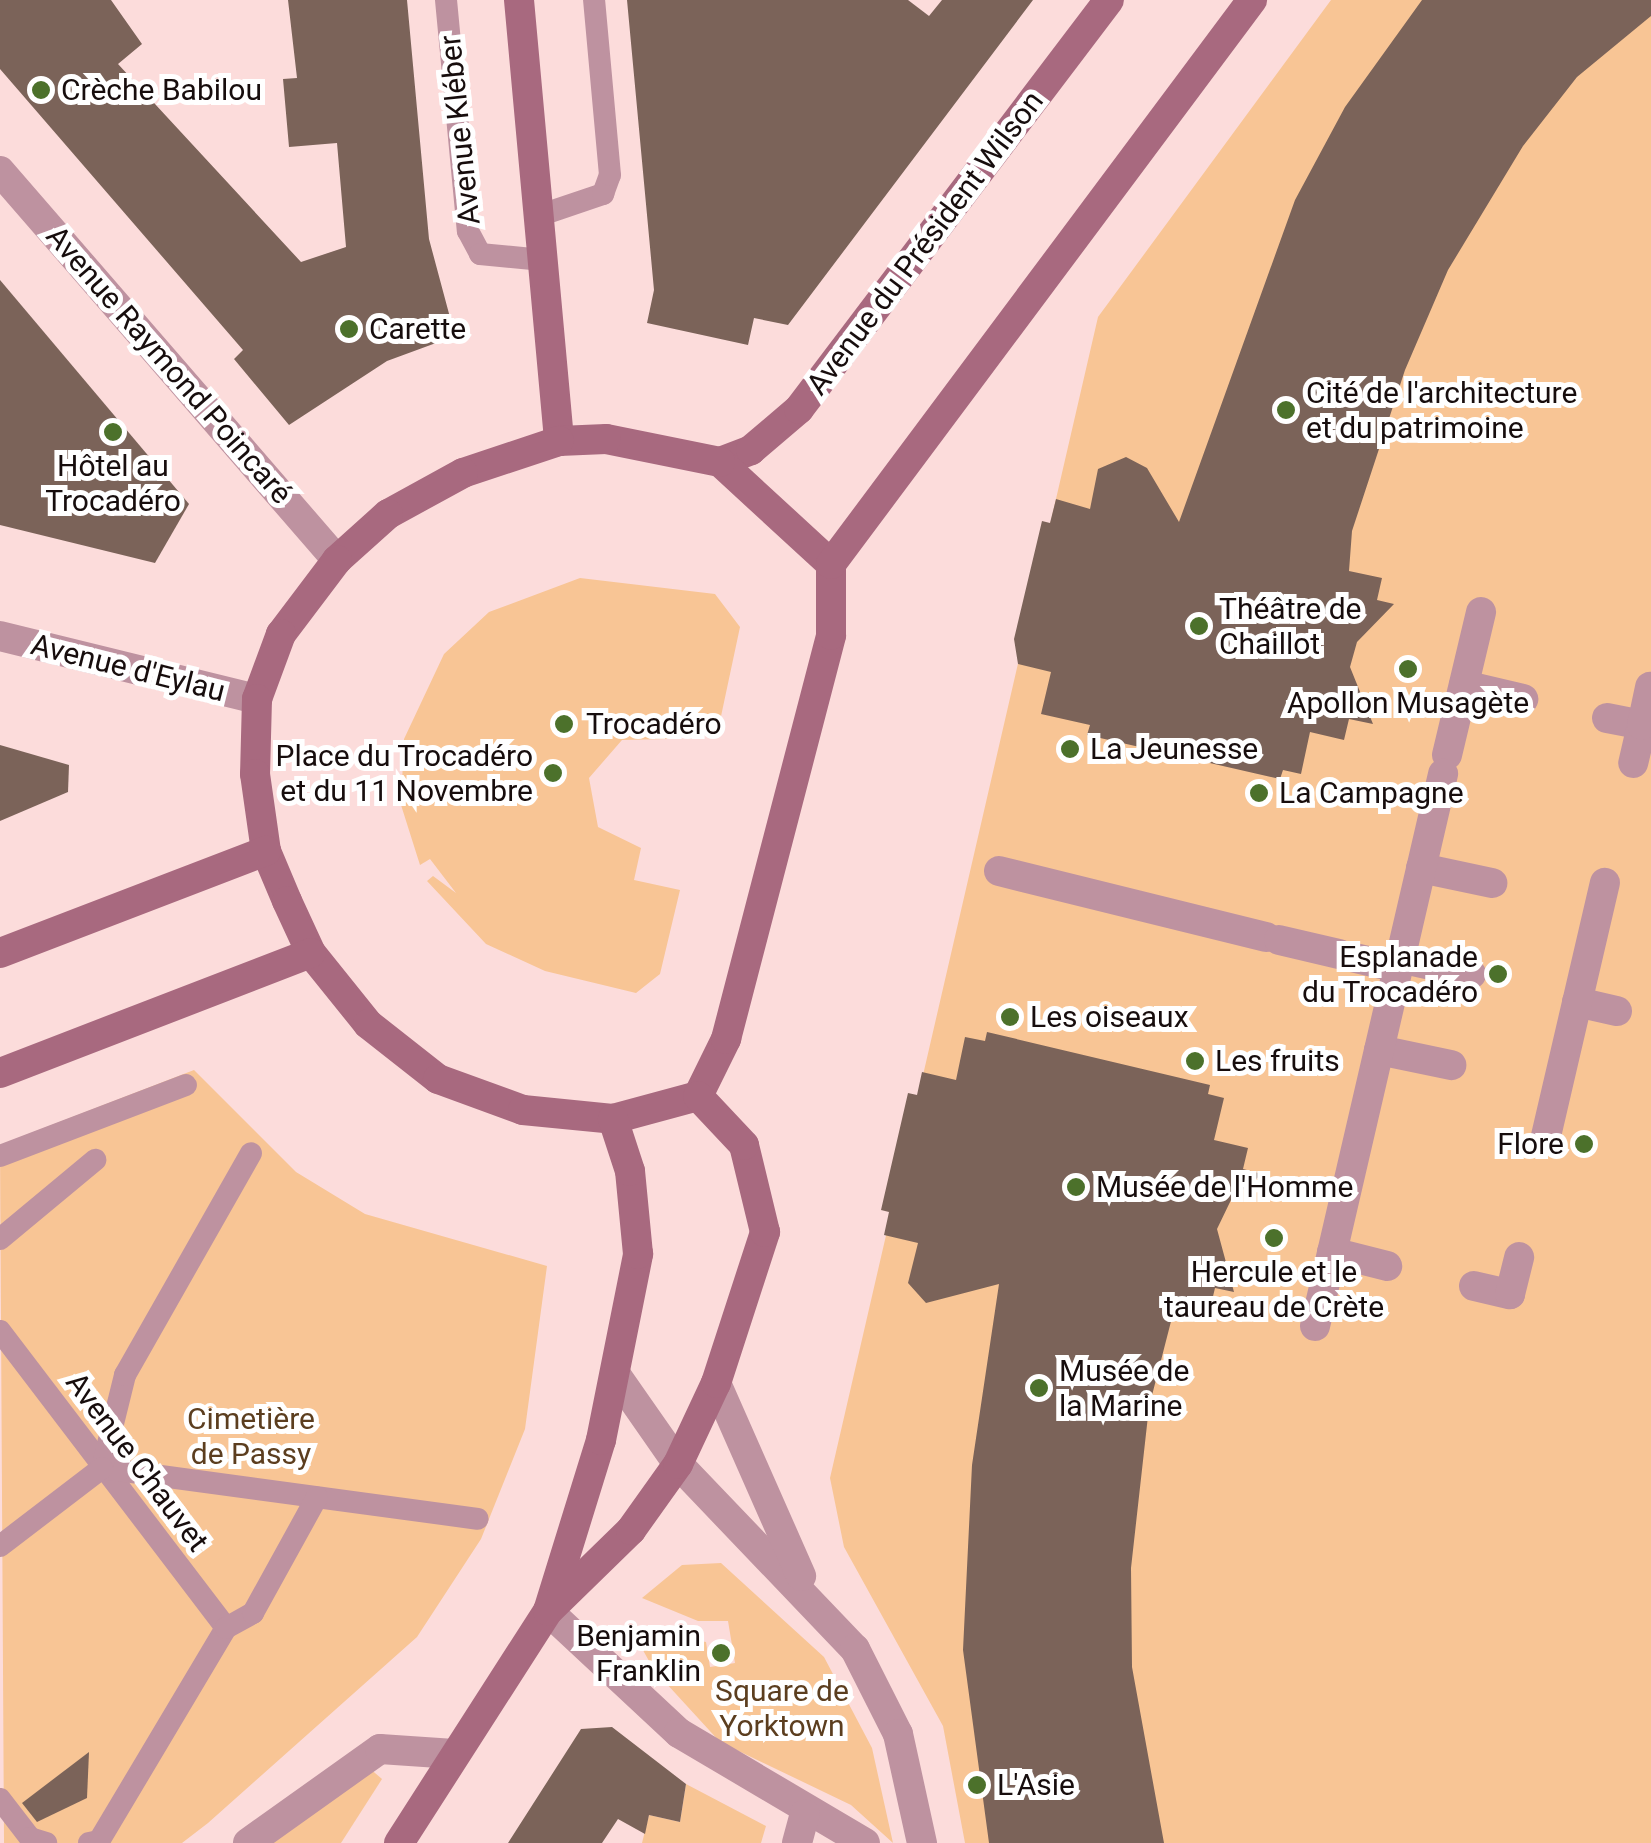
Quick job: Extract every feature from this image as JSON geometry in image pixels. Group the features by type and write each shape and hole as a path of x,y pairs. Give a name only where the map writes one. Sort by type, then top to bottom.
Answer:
{"main road":[{"path":"519,0 560,441"},
{"name":"Avenue du Président Wilson","path":"720,462 751,450 799,409 1109,0"},
{"path":"831,564 720,462 606,439 560,441 434,487 337,560 281,634 256,699 266,850 311,953 368,1024 438,1078 523,1110 613,1119 698,1096 726,1039 831,635 831,564 1252,0"},
{"path":"0,953 266,850"},
{"path":"0,1073 311,953"},
{"path":"399,1843 548,1610 631,1530 678,1464 716,1383 758,1268 764,1219 744,1145 698,1096"},
{"path":"548,1610 616,1375 638,1230 613,1119"}],"street":[{"name":"Avenue Raymond Poincaré","path":"0,171 337,560"},
{"path":"1315,1326 1481,612"},
{"name":"Avenue d'Eylau","path":"1,636 256,699"},
{"path":"1464,686 1523,699"},
{"path":"1633,763 1650,687"},
{"path":"1607,718 1642,725"},
{"path":"1422,868 1492,883"},
{"path":"999,871 1345,955 1470,974"},
{"path":"1546,1136 1605,884"},
{"path":"1578,1002 1617,1011"},
{"path":"1379,1050 1452,1065"},
{"path":"1332,1252 1387,1266"},
{"path":"1474,1286 1510,1294 1518,1257"},
{"path":"616,1375 678,1464 806,1588 877,1688 922,1843"},
{"path":"716,1383 806,1588"},
{"path":"548,1610 679,1733 801,1828 865,1843"},
{"path":"248,1843 380,1748 454,1754"}],"lane":[{"name":"Avenue Kléber","path":"446,0 468,231 480,254 543,260"},
{"path":"538,216 603,194 610,174 594,0"},
{"path":"0,1156 186,1084"},
{"path":"0,1546 102,1468 125,1375 250,1153"},
{"path":"0,1240 95,1160"},
{"name":"Avenue Chauvet","path":"0,1331 226,1628"},
{"path":"102,1468 478,1519"},
{"path":"94,1842 226,1628 253,1613 318,1497"},
{"path":"0,1799 30,1838 46,1843"}],"green space":[{"path":"1331,0 1651,0 1651,1843 965,1843 943,1726 844,1547 830,1478 1098,317"},
{"path":"580,578 715,594 740,627 720,721 674,710 667,739 622,740 589,778 598,827 641,848 634,880 680,890 660,974 636,993 545,971 486,944 427,881 433,876 456,893 430,859 420,865 401,805 404,739 444,654 489,612"},
{"name":"Cimetière de Passy","path":"194,1070 296,1172 365,1214 547,1266 525,1429 481,1539 417,1637 208,1823 182,1843 4,1843 0,1145"},
{"name":"Square de Yorktown","path":"721,1563 824,1657 872,1748 893,1843 851,1805 720,1742 654,1670 639,1643 654,1633 706,1642 710,1667 735,1663 728,1621 698,1621 642,1598 682,1565"},
{"path":"368,1767 382,1779 341,1843 267,1843"},
{"path":"686,1784 766,1826 761,1843 642,1843 649,1815 680,1822"}],"building":[{"path":"0,0 111,0 142,44 118,64 301,262 346,247 337,143 289,147 283,79 297,78 288,0 407,0 429,239 455,336 387,361 289,425 234,359 243,350 0,69"},
{"path":"627,0 908,0 929,16 942,0 1033,0 788,325 754,318 748,345 647,323 654,290"},
{"path":"1422,0 1651,0 1651,16 1577,77 1523,146 1448,270 1405,370 1352,531 1349,571 1382,578 1377,600 1394,604 1357,642 1350,667 1373,724 1349,719 1344,740 1310,732 1301,774 1283,770 1280,779 1087,735 1090,725 1041,714 1051,672 1018,664 1014,639 1042,521 1050,523 1056,499 1090,509 1098,469 1126,457 1147,468 1179,522 1295,200 1345,107"},
{"path":"0,280 189,504 155,563 0,525"},
{"path":"0,745 69,765 68,792 0,821"},
{"path":"987,1032 1210,1085 1208,1094 1224,1098 1214,1140 1248,1148 1243,1169 1262,1174 1231,1200 1217,1229 1234,1292 1215,1288 1210,1309 1176,1302 1149,1407 1131,1568 1132,1667 1164,1843 989,1843 963,1650 972,1465 999,1284 926,1303 908,1283 918,1243 884,1235 889,1212 881,1210 908,1093 917,1095 922,1072 956,1080 965,1037 985,1041"},
{"path":"612,1727 686,1784 680,1822 649,1815 645,1834 618,1819 602,1843 508,1843 581,1729"},
{"path":"89,1752 87,1798 37,1822 22,1803"}],"place":[{"name":"Crèche Babilou","path":"41,90"},
{"name":"Carette","path":"349,329"},
{"name":"Cité de l'architecture et du patrimoine","path":"1286,410"},
{"name":"Hôtel au Trocadéro","path":"113,432"},
{"name":"Théâtre de Chaillot","path":"1199,626"},
{"name":"Apollon Musagète","path":"1408,669"},
{"name":"Trocadéro","path":"564,724"},
{"name":"La Jeunesse","path":"1070,749"},
{"name":"Place du Trocadéro et du 11 Novembre","path":"553,773"},
{"name":"La Campagne","path":"1259,793"},
{"name":"Esplanade du Trocadéro","path":"1498,974"},
{"name":"Les oiseaux","path":"1010,1017"},
{"name":"Les fruits","path":"1195,1061"},
{"name":"Flore","path":"1584,1144"},
{"name":"Musée de l'Homme","path":"1076,1187"},
{"name":"Hercule et le taureau de Crète","path":"1274,1238"},
{"name":"Musée de la Marine","path":"1039,1388"},
{"name":"Benjamin Franklin","path":"721,1653"},
{"name":"L'Asie","path":"977,1785"}]}
